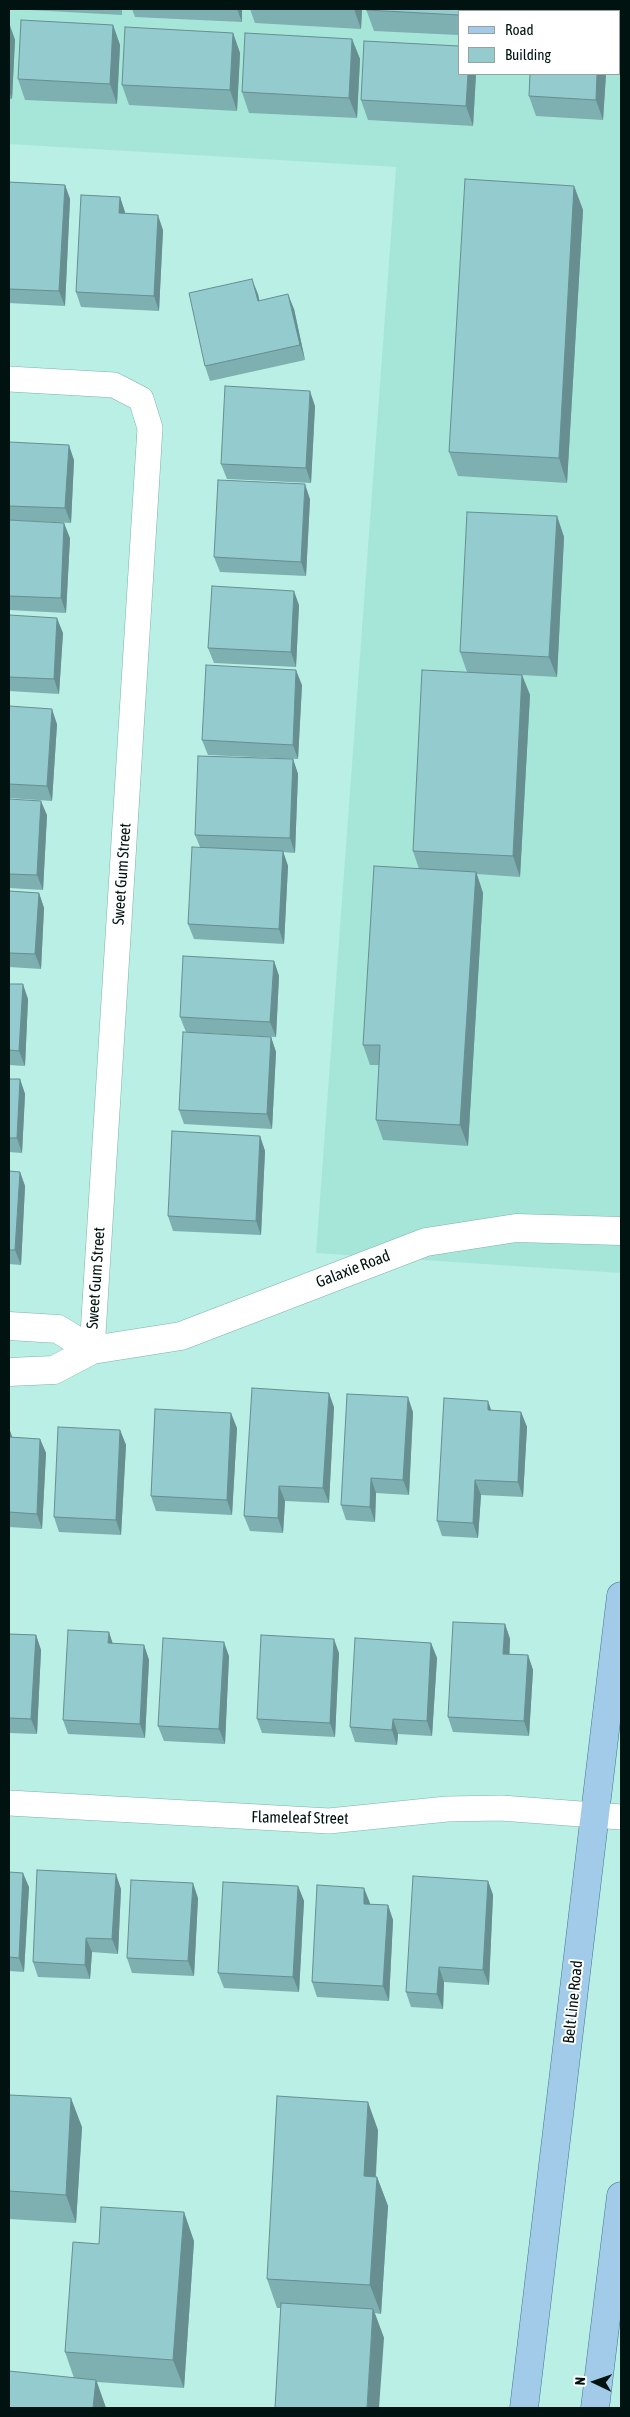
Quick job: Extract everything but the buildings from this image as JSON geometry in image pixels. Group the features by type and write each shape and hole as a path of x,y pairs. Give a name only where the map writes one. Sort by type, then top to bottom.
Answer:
{"main road":[{"name":"Belt Line Road","path":"524,2408 621,1596"},
{"path":"595,2408 621,2196"}],"street":[{"name":"Sweet Gum Street","path":"9,378 114,385 141,399 150,428 92,1350"},
{"name":"Galaxie Road","path":"9,1372 54,1370 92,1350 180,1336 426,1242 516,1228 621,1231"},
{"path":"9,1326 58,1329 92,1350"},
{"name":"Flameleaf Street","path":"9,1803 329,1822 447,1809 501,1808 621,1817"}],"shaded area":[{"path":"9,9 621,9 621,1273 316,1253 396,167 9,144"}]}
